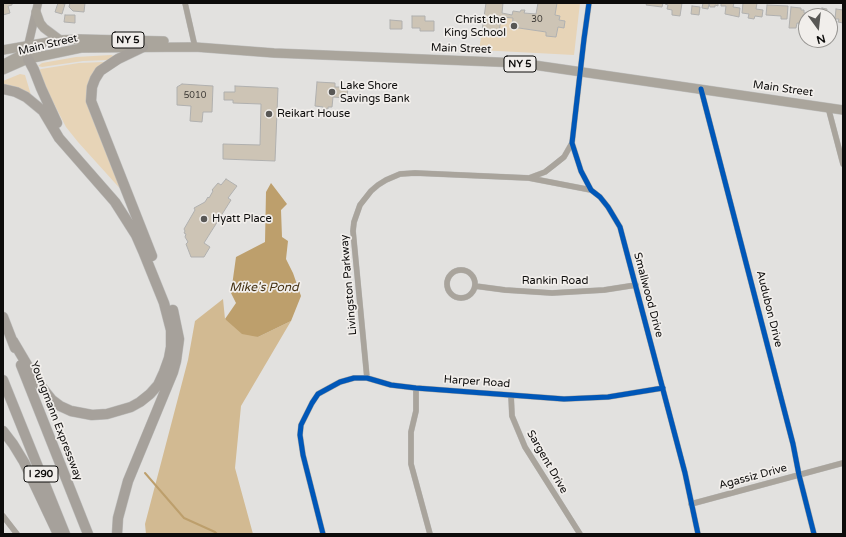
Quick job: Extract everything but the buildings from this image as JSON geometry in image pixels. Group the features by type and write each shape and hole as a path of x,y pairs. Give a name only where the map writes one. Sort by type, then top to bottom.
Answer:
{"highway":[{"path":"117,534 118,518 128,481 173,372 179,346 174,313 92,104 91,94 95,79 100,71 118,59 143,48"},
{"path":"12,342 36,380 52,400 71,411 92,415 107,414 126,409 140,402 150,394 158,385 164,372 171,347 171,330 168,314 136,235 115,202 59,138 43,111 28,71 28,59"},
{"path":"28,59 52,115 66,137 114,190 146,240"},
{"path":"3,89 16,92 26,97 43,111"},
{"name":"Youngmann Expressway","path":"3,317 88,534"},
{"name":"I 290","path":"3,380 65,534"},
{"path":"3,430 24,462 58,534"}],"main road":[{"path":"36,12 40,23 44,28 60,40"},
{"path":"28,59 34,54 70,44 80,39"},
{"name":"Main Street","path":"3,50 60,40 80,39 168,41 195,47"},
{"path":"28,46 28,59"},
{"path":"3,65 25,52 28,46"},
{"name":"Main Street","path":"3,70 28,59 81,48 195,47 274,53 520,63 843,110"}],"street":[{"path":"28,46 38,3"},
{"path":"185,3 195,47"},
{"name":"Smallwood Drive","path":"589,3 572,143 580,171 591,190 600,197 616,218 620,227 685,473 690,504 698,534"},
{"name":"Audubon Drive","path":"701,89 793,444 799,475 814,534"},
{"path":"828,108 843,164"},
{"name":"Livingston Parkway","path":"529,178 545,172 564,157 572,143"},
{"name":"Livingston Parkway","path":"367,378 354,231 356,214 364,199 378,185 400,174 415,173 529,178 591,190"},
{"path":"463,270 474,277 475,286 470,294 462,298 452,295 447,287 447,282 454,271 463,270"},
{"name":"Rankin Road","path":"475,286 552,293 604,290 636,285"},
{"name":"Harper Road","path":"324,534 303,455 300,435 301,425 305,415 318,394 328,388 354,378 367,378 391,385 416,388 564,399 608,397 662,388"},
{"path":"416,388 416,411 411,432 411,464 430,534"},
{"name":"Sargent Drive","path":"510,395 512,416 525,447 580,534"},
{"name":"Agassiz Drive","path":"690,504 843,463"},
{"path":"3,516 17,534"}],"shaded area":[{"path":"557,3 580,3 574,55 479,50 482,31 499,33 501,17 513,18 512,27 546,32 546,36 556,37 558,27 564,28 565,21 559,20 560,16 555,15"},
{"path":"114,56 109,60 83,61 42,67 38,66 42,63 76,57"},
{"path":"104,62 105,64 88,94 124,193 66,127 38,71 41,69 79,63"},
{"path":"20,74 25,75 31,95 3,87 3,81"},
{"path":"223,299 225,319 258,337 291,321 241,406 235,468 253,534 146,534 145,524 188,360 195,321"}],"water":[{"name":"Mike's Pond","path":"271,183 287,204 281,210 282,237 288,241 286,259 293,273 301,296 291,321 258,337 242,334 225,319 236,303 231,293 236,257 265,242 266,192"}],"waterway":[{"path":"145,473 184,518 217,534"}],"cycle path":[{"path":"589,3 572,143 581,171 591,190 600,197 608,207 620,227 685,473 698,534"},
{"path":"701,89 793,444 799,475 814,534"},
{"path":"323,534 303,455 300,435 301,425 318,394 340,382 354,378 367,378 391,385 416,388 564,399 608,397 663,388"}],"place":[{"name":"Christ the King School","path":"514,26"},
{"name":"Lake Shore Savings Bank","path":"332,92"},
{"name":"Reikart House","path":"269,114"},
{"name":"Hyatt Place","path":"204,219"}]}
